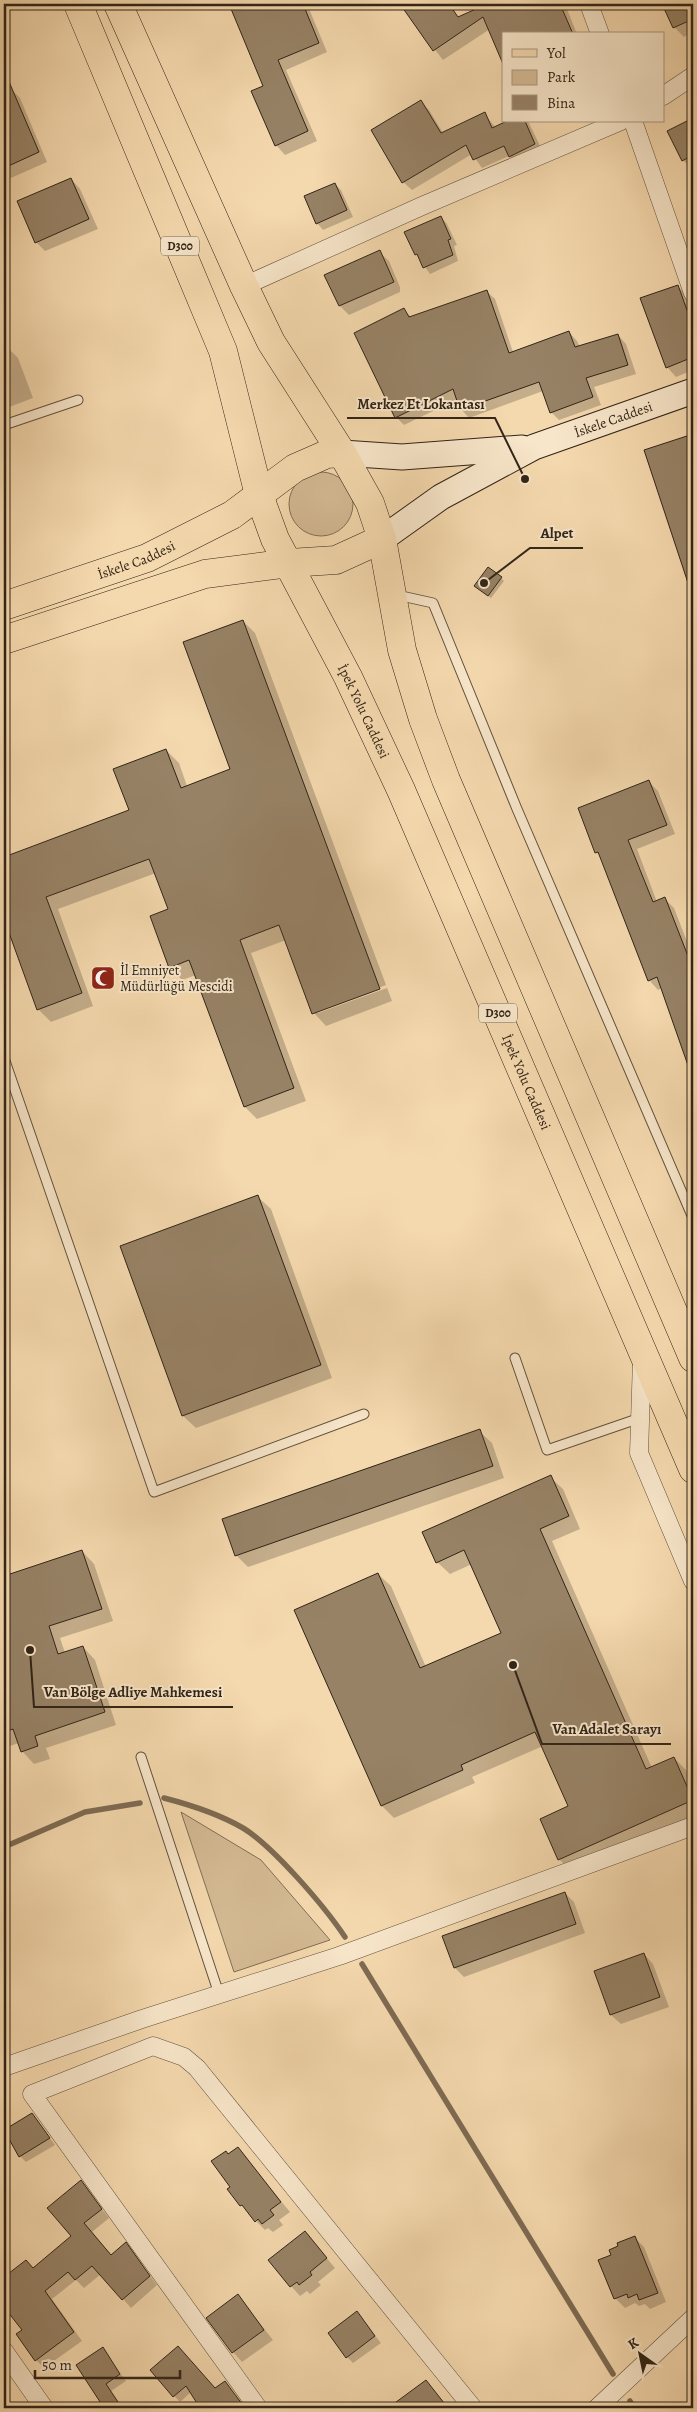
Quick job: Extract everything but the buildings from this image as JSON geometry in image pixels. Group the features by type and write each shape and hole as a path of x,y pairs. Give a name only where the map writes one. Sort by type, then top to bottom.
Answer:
{"main road":[{"name":"D300","path":"78,4 223,351 259,495"},
{"name":"D300","path":"118,4 244,286 271,342 342,453"},
{"name":"İskele Caddesi","path":"534,446 693,391"},
{"path":"289,563 275,538 259,495 295,468 310,460 327,454 342,453 402,457 534,446"},
{"path":"4,640 205,574 289,563 315,563 336,560 382,539 441,497 534,446"},
{"path":"342,453 370,503 382,539 390,593 402,650 423,720 446,780 693,1358"},
{"name":"İskele Caddesi","path":"4,606 148,558 232,515 259,495"},
{"name":"İpek Yolu Caddesi","path":"289,563 348,677 401,790 693,1470"}],"street":[{"path":"589,4 599,32"},
{"path":"664,95 693,76"},
{"path":"244,286 422,206 619,122"},
{"path":"633,122 693,293"},
{"path":"642,1351 640,1453 693,1582"},
{"path":"4,2067 338,1956 693,1826"},
{"path":"258,2408 32,2094 154,2046 184,2056 197,2068 473,2408"},
{"path":"606,2405 693,2318"},
{"path":"4,2351 44,2408"}],"lane":[{"path":"4,425 78,400"},
{"path":"390,593 433,603 517,809 693,1218"},
{"path":"4,1058 154,1492 364,1414"},
{"path":"515,1358 546,1450 640,1418"},
{"path":"141,1757 219,1994"}],"green space":[{"path":"321,472 333,474 344,481 351,492 353,504 351,516 344,527 333,534 321,536 309,534 298,527 291,516 289,504 291,492 298,481 309,474"},
{"path":"181,1812 261,1860 330,1940 234,1972"}],"waterway":[{"path":"164,1798 215,1814 243,1828 255,1837 269,1848 298,1878 345,1937"},
{"path":"4,1847 85,1812 140,1803"},
{"path":"362,1964 613,2374"},
{"path":"630,2401 634,2408"}],"place":[{"name":"Merkez Et Lokantası","path":"525,479"},
{"name":"Alpet","path":"484,583"},
{"name":"İl Emniyet Müdürlüğü Mescidi","path":"103,978"},
{"name":"Van Bölge Adliye Mahkemesi","path":"30,1650"},
{"name":"Van Adalet Sarayı","path":"513,1665"}]}
